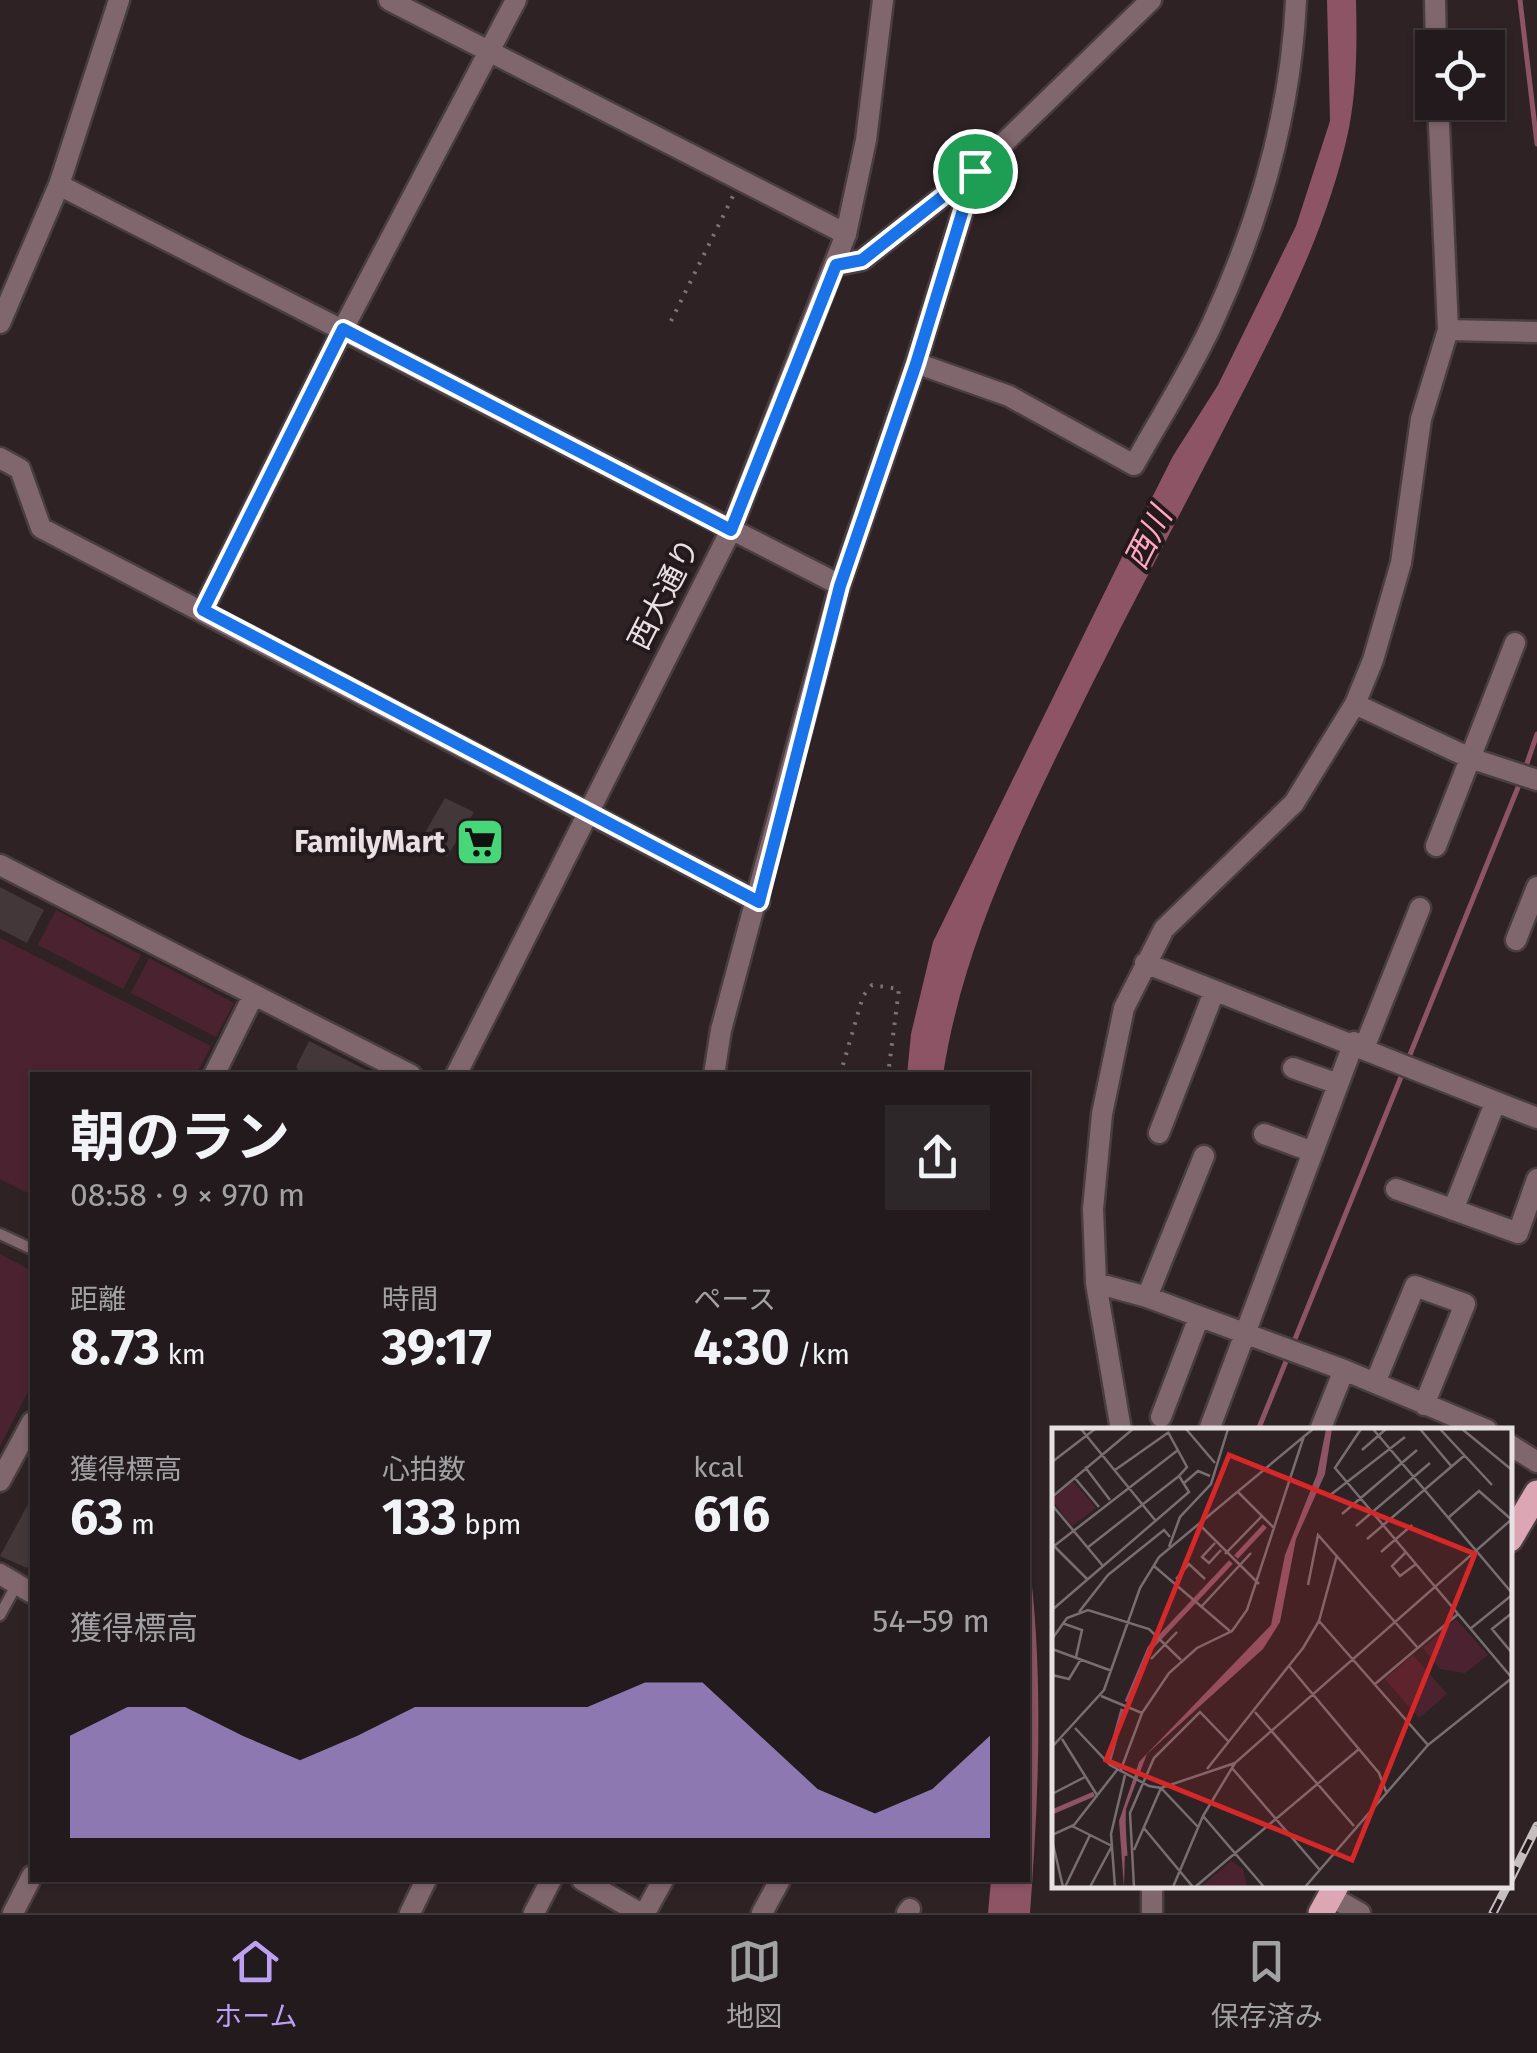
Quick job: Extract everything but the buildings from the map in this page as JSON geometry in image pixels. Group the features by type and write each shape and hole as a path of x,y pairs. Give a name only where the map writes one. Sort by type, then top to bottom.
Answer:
{"main road":[{"path":"1512,1536 1537,1493"}],"street":[{"path":"0,322 59,185 119,0"},
{"path":"388,0 846,234"},
{"path":"203,610 343,329 516,0"},
{"name":"西大通り","path":"457,1072 731,530 846,234 866,140 884,0"},
{"path":"836,265 862,260 975,171 1151,0"},
{"path":"916,364 1009,396 1134,464 1211,327 1245,245 1282,120 1296,0"},
{"path":"1435,0 1436,30"},
{"path":"1121,1428 1096,1282 1093,1210 1102,1114 1124,1008 1164,929 1294,803 1355,704 1401,563 1421,420 1448,330 1439,120"},
{"path":"714,1072 721,1030 759,902 840,586 916,364 975,171"},
{"path":"59,185 840,586"},
{"path":"1448,330 1537,332"},
{"path":"0,458 20,469 41,528 759,902"},
{"path":"1436,846 1514,643"},
{"path":"1355,704 1470,758 1537,780"},
{"path":"0,865 405,1072"},
{"path":"1516,940 1537,887"},
{"path":"1210,1428 1338,1084 1420,908"},
{"path":"1145,963 1537,1118"},
{"path":"1159,1133 1214,992"},
{"path":"215,1072 253,996"},
{"path":"1292,1068 1338,1084"},
{"path":"1452,1210 1496,1102"},
{"path":"1264,1134 1312,1152"},
{"path":"1148,1297 1204,1156"},
{"path":"1396,1189 1518,1233 1537,1179"},
{"path":"1096,1282 1148,1297 1344,1370 1482,1428"},
{"path":"1374,1383 1415,1286 1465,1304 1430,1407 1427,1428"},
{"path":"1162,1417 1199,1317"},
{"path":"1321,1428 1344,1370"},
{"path":"0,1482 30,1426"},
{"path":"1512,1446 1537,1462"},
{"path":"14,1913 30,1880"},
{"path":"410,1913 425,1882"},
{"path":"534,1913 550,1882"},
{"path":"586,1882 643,1913 662,1882"},
{"path":"762,1913 779,1882"},
{"path":"1329,1898 1360,1913"}],"lane":[{"path":"0,1234 30,1248"},
{"path":"0,1615 16,1584"}],"path":[{"path":"670,322 740,181"},
{"path":"841,1072 862,996 872,985 899,989 888,1072"}],"shaded area":[{"path":"56,910 141,955 123,989 38,945"},
{"path":"0,938 211,1046 198,1072 30,1072 30,1194 0,1179"},
{"path":"149,958 234,1003 216,1037 131,993"},
{"path":"0,1254 30,1270 30,1388 0,1446"}],"water":[{"name":"西川","path":"1327,0 1356,0 1355,80 1349,128 1313,244 1262,355 1025,823 975,946 944,1072 907,1072 911,1034 933,942 1173,456 1218,385 1296,226 1330,121"},
{"path":"1030,1569 1038,1732 1030,1913 988,1913 991,1882 1030,1882"}],"waterway":[{"path":"1520,0 1537,144"},
{"path":"1525,769 1537,734"},
{"path":"1407,1062 1521,780"},
{"path":"1293,1344 1403,1072"},
{"path":"1259,1428 1289,1354"}],"railway":[{"path":"1512,1876 1537,1826"},
{"path":"1493,1913 1506,1888"}],"place":[{"name":"FamilyMart","path":"480,842"}],"route":[{"path":"975,171 916,364 840,586 759,902 203,610 343,329 731,530 836,265 862,260 975,171"}]}
